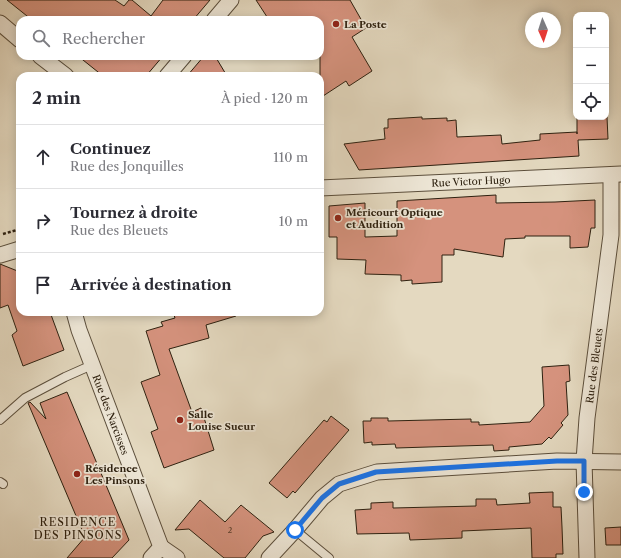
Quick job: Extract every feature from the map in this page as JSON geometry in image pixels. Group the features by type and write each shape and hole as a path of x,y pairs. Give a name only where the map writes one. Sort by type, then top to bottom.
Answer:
{"street":[{"path":"217,16 231,0"},
{"path":"0,23 16,37"},
{"path":"45,60 61,72"},
{"path":"170,72 181,60"},
{"name":"Rue Victor Hugo","path":"324,188 616,174"},
{"name":"Rue des Bleuets","path":"587,558 584,461 586,418 610,235 616,174"},
{"path":"0,254 16,250"},
{"name":"Rue des Narcisses","path":"75,316 92,365 161,547"},
{"path":"269,558 322,498 339,484 376,472 557,461 621,462"},
{"path":"151,558 161,547 177,558"}],"lane":[{"path":"0,420 25,398 92,365"},
{"path":"295,530 329,558"}],"path":[{"path":"0,236 16,230"}],"building":[{"path":"7,0 115,0 124,6 129,0 132,0 151,16 27,16"},
{"path":"163,0 210,0 196,16 151,16"},
{"path":"256,0 350,0 366,28 352,37 372,71 349,86 346,81 324,95 324,72 320,72 320,60 324,60 324,16 266,16"},
{"path":"83,60 160,60 149,72 98,72"},
{"path":"201,60 217,60 225,72 190,72"},
{"path":"422,117 422,119 447,118 447,121 456,120 457,137 501,135 502,144 540,140 540,134 577,132 577,120 607,120 608,139 578,140 579,156 359,170 344,144 385,139 384,128 388,128 388,119"},
{"path":"496,195 496,203 595,200 595,228 591,228 588,247 570,248 570,236 525,236 525,238 505,239 503,257 454,249 454,255 442,255 442,282 412,284 412,280 401,281 401,275 365,274 366,260 337,259 337,237 329,237 329,206 365,203 365,237 397,236 397,201"},
{"path":"0,264 16,270 16,316 51,316 64,350 23,366 12,335 17,331 8,305 0,308"},
{"name":"Salle Louise Sueur","path":"174,316 236,316 206,325 209,338 169,349 192,412 201,408 214,450 164,468 151,432 158,429 141,382 160,375 146,331 163,326 161,322 175,318"},
{"path":"569,365 570,381 566,382 568,415 561,423 563,425 551,439 549,437 542,444 509,447 509,450 494,451 493,445 396,448 395,444 372,445 372,442 364,443 363,421 371,421 371,418 388,418 388,421 471,419 471,422 479,422 479,425 530,422 544,406 542,367"},
{"name":"Résidence Les Pinsons","path":"67,392 129,540 112,558 67,558 85,537 28,403 30,402 46,419 40,403"},
{"path":"331,416 349,430 295,493 293,491 287,498 269,483 324,420 327,422"},
{"path":"553,492 553,507 561,507 562,527 563,554 556,554 556,558 532,558 531,528 462,531 462,538 410,540 409,533 357,534 355,510 371,509 371,503 393,502 393,508 476,506 476,499 496,499 497,505 530,503 529,493"},
{"path":"200,500 225,522 241,505 274,532 263,536 245,558 224,558 189,529 175,530"},
{"path":"621,527 621,545 606,545 605,528"}],"place":[{"name":"La Poste","path":"336,24"},
{"name":"Méricourt Optique et Audition","path":"338,218"},
{"name":"Salle Louise Sueur","path":"180,420"},
{"name":"Résidence Les Pinsons","path":"77,474"}],"district":[{"name":"RESIDENCE DES PINSONS","path":"78,528"}],"route":[{"path":"295,530 322,498 339,484 376,472 557,461 584,461 584,492"}]}
